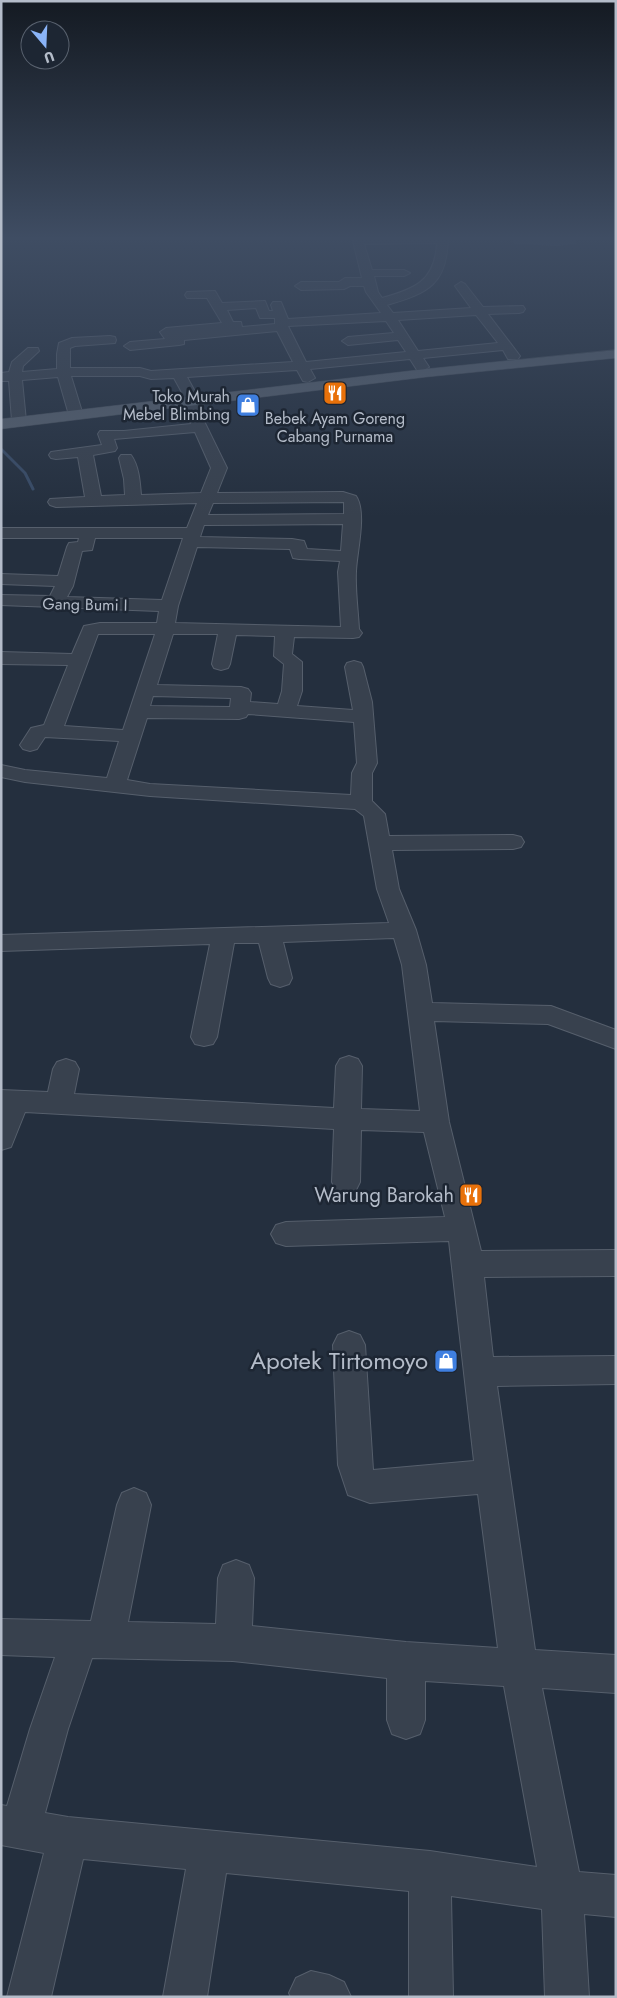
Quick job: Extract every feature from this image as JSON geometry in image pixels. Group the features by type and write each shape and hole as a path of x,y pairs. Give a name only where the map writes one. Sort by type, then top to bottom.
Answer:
{"main road":[{"path":"1,424 426,373 517,363 614,356"}],"street":[{"path":"130,346 170,333 182,331"},
{"path":"170,333 184,331"},
{"path":"286,331 300,366 313,386"},
{"path":"399,331 426,373"},
{"path":"494,331 507,346 517,363"},
{"path":"170,333 193,340 212,371"},
{"path":"348,341 402,336"},
{"path":"386,338 396,356"},
{"path":"5,370 18,363 33,351 54,340"},
{"path":"76,415 70,401 65,372 66,343 110,340"},
{"path":"5,370 122,371 151,375 179,374 300,366 507,346"},
{"path":"17,350 33,351"},
{"path":"5,370 16,394 18,422"},
{"path":"115,785 165,630 169,606 206,498 219,468 200,427 190,401 192,399 179,374"},
{"path":"1,395 16,394"},
{"path":"114,410 124,434"},
{"path":"56,455 110,448 98,412"},
{"path":"105,434 200,427"},
{"path":"85,452 94,501"},
{"path":"126,458 132,479 133,500"},
{"path":"52,731 89,632 93,629 228,629 351,632 347,572 351,539 352,502 348,498 206,498 56,502"},
{"path":"1,533 194,532 352,519"},
{"path":"55,603 65,581 75,547 86,546 88,532"},
{"path":"194,532 298,545 300,554 348,556"},
{"path":"1,579 65,581"},
{"name":"Gang Bumi I","path":"1,600 169,606"},
{"path":"221,664 228,629"},
{"path":"285,630 283,656 293,661 292,691 286,710"},
{"path":"1,642 82,653"},
{"path":"1,658 82,653"},
{"path":"354,667 363,717 367,763 362,773 362,803 374,814 381,843 392,931 414,965 435,1122 462,1229 468,1264 479,1372 519,1668 562,1891 567,1997"},
{"path":"146,690 241,693 239,716"},
{"path":"138,712 239,716 286,710 363,717"},
{"path":"30,745 38,732 52,731 130,736"},
{"path":"1,771 25,776 150,790 333,808 362,803"},
{"path":"381,843 513,842"},
{"path":"1,944 224,935 392,931"},
{"path":"269,934 280,978"},
{"path":"204,1037 224,935"},
{"path":"420,1012 551,1015 616,1040"},
{"path":"346,1182 349,1066"},
{"path":"59,1102 66,1069"},
{"path":"1,1139 9,1100 435,1122"},
{"path":"286,1234 462,1229"},
{"path":"468,1264 616,1264"},
{"path":"349,1345 355,1465 360,1483 370,1487 493,1476"},
{"path":"479,1372 616,1370"},
{"path":"134,1506 93,1639 50,1729 11,1826 68,1837 430,1872 562,1891 616,1896"},
{"path":"233,1643 236,1578"},
{"path":"1,1637 233,1643 406,1661 616,1674"},
{"path":"406,1661 406,1720"},
{"path":"29,1997 68,1837"},
{"path":"185,1997 209,1850"},
{"path":"430,1872 431,1997"}],"waterway":[{"path":"1,449 25,473 33,489"}],"place":[{"name":"Bebek Ayam Goreng Cabang Purnama","path":"335,393"},
{"name":"Toko Murah Mebel Blimbing","path":"248,405"},
{"name":"Warung Barokah","path":"471,1195"},
{"name":"Apotek Tirtomoyo","path":"446,1361"}]}
